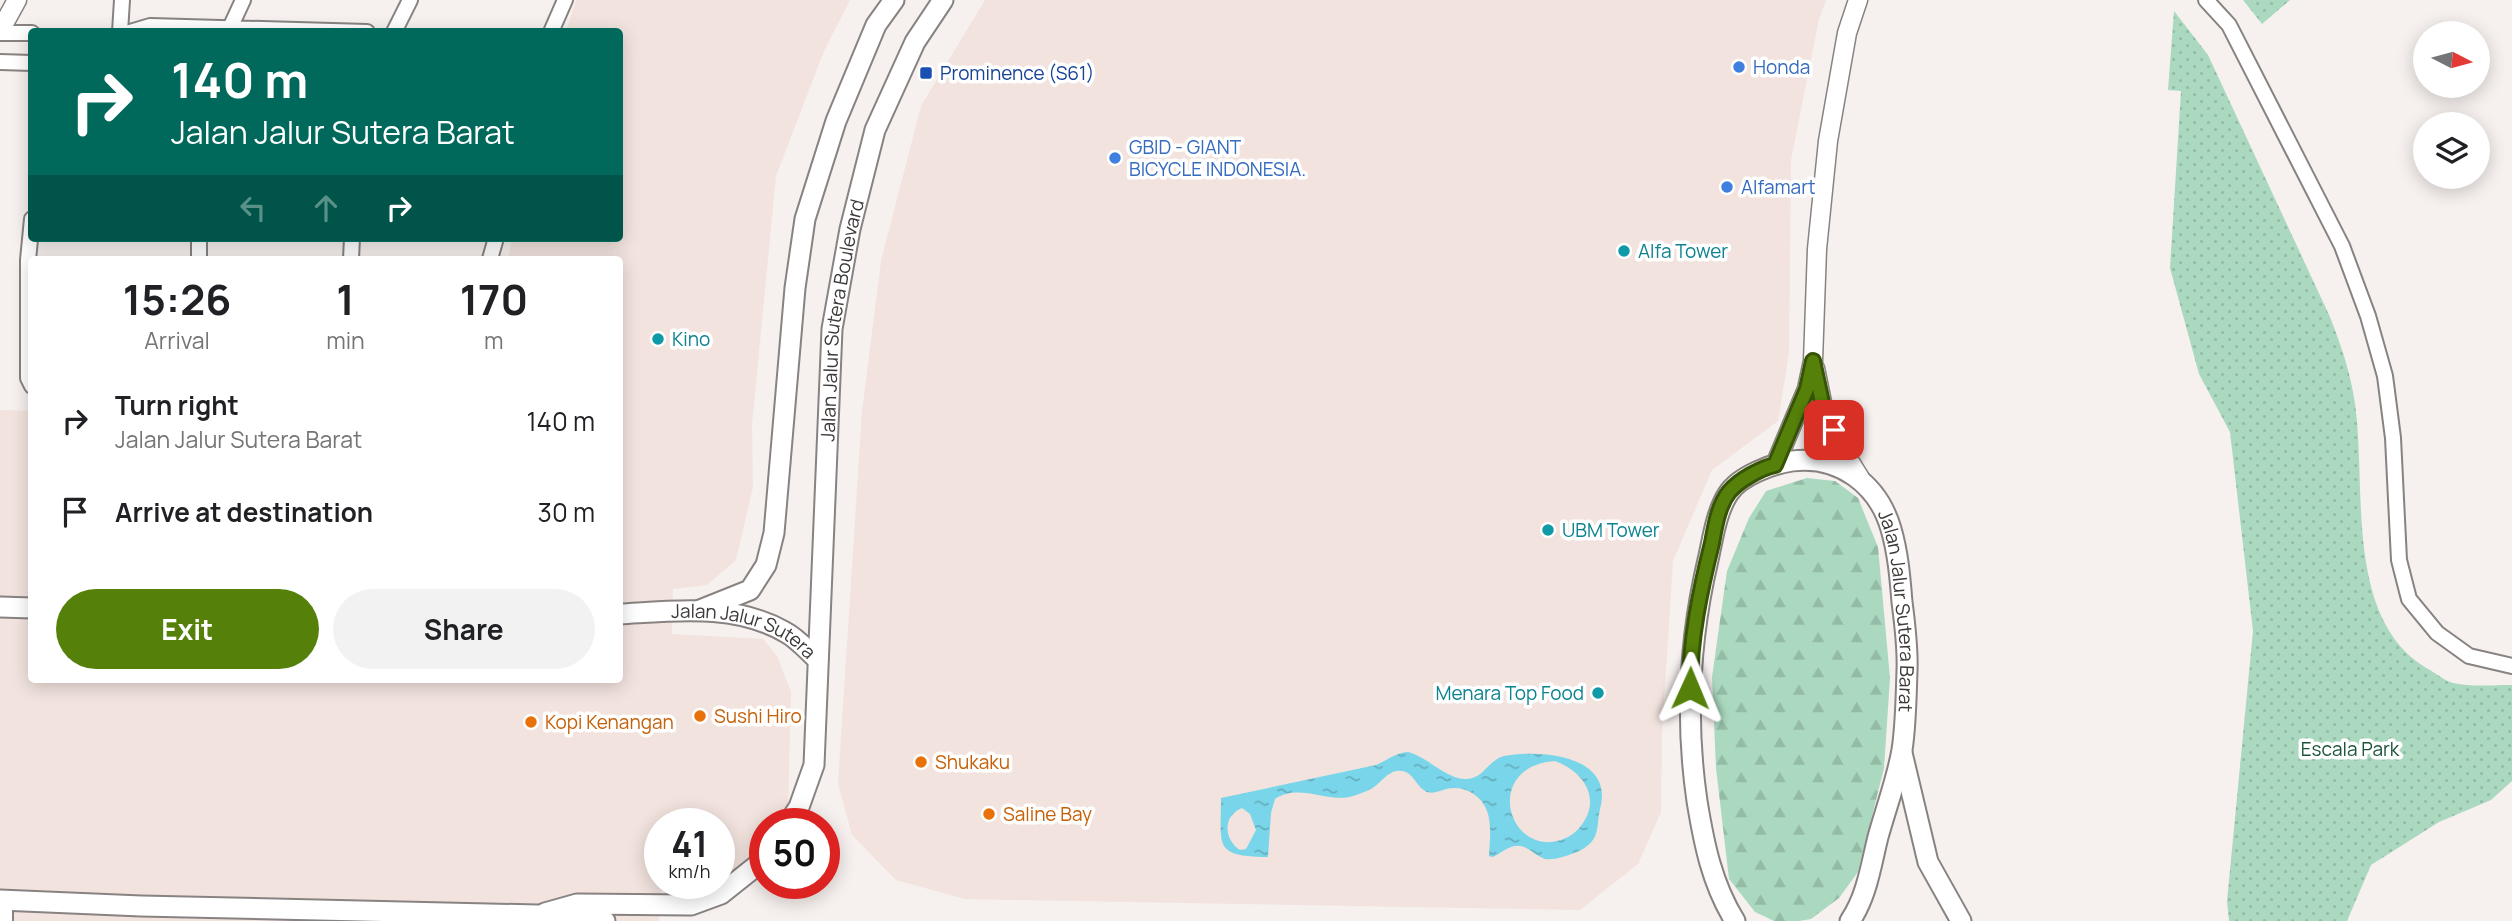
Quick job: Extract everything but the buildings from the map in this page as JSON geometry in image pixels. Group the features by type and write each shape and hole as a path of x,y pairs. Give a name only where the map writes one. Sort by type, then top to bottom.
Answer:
{"main road":[{"path":"700,610 750,590 766,565 774,533 795,288 805,219 836,121 876,25 894,0"},
{"name":"Jalan Jalur Sutera Boulevard","path":"818,660 832,329 850,229 875,130 915,41 943,0"},
{"name":"Jalan Jalur Sutera Barat","path":"1735,921 1715,883 1703,840 1690,753 1690,660 1702,586 1718,515 1729,492 1743,480 1775,465 1809,460 1836,464 1860,478 1881,506 1891,526 1897,553 1908,660 1902,751"},
{"path":"0,607 28,608"},
{"name":"Jalan Jalur Sutera","path":"623,614 700,610 747,617 785,632 818,660 814,765 798,808"},
{"path":"1850,921 1865,893 1902,751"},
{"path":"1902,751 1928,862 1961,921"},
{"path":"537,915 577,904 691,905 721,894 749,872"},
{"path":"2,900 141,906 537,915 605,921"}],"street":[{"path":"17,0 0,32 28,33"},
{"path":"120,28 122,0"},
{"path":"143,28 230,28 243,0"},
{"path":"396,28 410,0"},
{"path":"553,28 565,0"},
{"name":"Jalan Jalur Sutera Barat","path":"1775,465 1807,389 1813,361 1818,249 1828,141 1847,33 1858,0"},
{"path":"2206,0 2229,25 2255,74 2342,246 2368,316 2385,376 2397,491 2399,560 2409,599 2437,633 2469,656 2512,666"},
{"path":"0,62 28,63"},
{"name":"Jalan Jalur Sutera Barat","path":"1813,361 1823,407 1845,454 1860,478"},
{"path":"2,900 5,921"}],"shaded area":[{"path":"576,0 850,0 824,51 776,176 752,424 753,487 736,560 707,585 673,589 672,634 763,639 777,656 791,692 788,808 749,808 749,858 735,869 735,808 644,808 644,899 660,899 659,921 0,921 0,410 28,411 28,683 623,683 623,256 509,256 511,242 623,242 623,28 567,28"},
{"path":"985,0 1826,0 1819,19 1791,160 1789,353 1778,421 1712,470 1673,561 1662,733 1661,812 1638,864 1580,910 965,899 896,880 852,835 838,784 862,412 881,261 921,106"}],"green space":[{"path":"2243,0 2290,0 2262,24"},
{"name":"Escala Park","path":"2174,11 2208,55 2330,317 2342,349 2355,404 2364,550 2371,587 2383,620 2402,648 2447,681 2467,685 2512,685 2512,781 2491,800 2439,822 2371,865 2347,921 2229,921 2227,901 2253,631 2230,432 2199,374 2170,268 2181,91 2168,90"},
{"path":"1807,478 1835,481 1858,498 1878,547 1890,678 1884,768 1858,872 1839,898 1811,919 1774,921 1755,912 1729,879 1716,768 1712,677 1727,571 1749,518 1766,491"}],"water":[{"path":"1408,752 1450,775 1465,779 1476,776 1504,756 1554,755 1571,760 1586,767 1596,777 1602,791 1595,837 1581,850 1553,859 1545,859 1521,846 1509,848 1493,857 1489,856 1490,821 1479,799 1469,791 1459,788 1427,792 1406,772 1396,771 1372,788 1349,797 1293,793 1275,799 1271,813 1268,857 1237,854 1224,846 1221,838 1221,798 1376,765 1395,755","holes":["1555,761 1573,771 1586,786 1590,803 1588,813 1577,831 1569,836 1552,842 1536,840 1523,832 1514,819 1510,805 1512,790 1519,776 1533,766","1242,808 1250,814 1256,830 1246,849 1240,850 1228,834 1228,822"]}],"place":[{"name":"Honda","path":"1739,67"},
{"name":"Prominence (S61)","path":"926,73"},
{"name":"GBID - GIANT BICYCLE INDONESIA.","path":"1115,158"},
{"name":"Alfamart","path":"1727,187"},
{"name":"Alfa Tower","path":"1624,251"},
{"name":"Kino","path":"658,339"},
{"name":"UBM Tower","path":"1548,530"},
{"name":"Menara Top Food","path":"1598,693"},
{"name":"Sushi Hiro","path":"700,716"},
{"name":"Kopi Kenangan","path":"531,722"},
{"name":"Shukaku","path":"921,762"},
{"name":"Saline Bay","path":"989,814"}],"route":[{"path":"1690,688 1693,641 1718,515 1729,492 1743,480 1775,465 1807,389 1813,361 1823,407 1834,430"}]}
